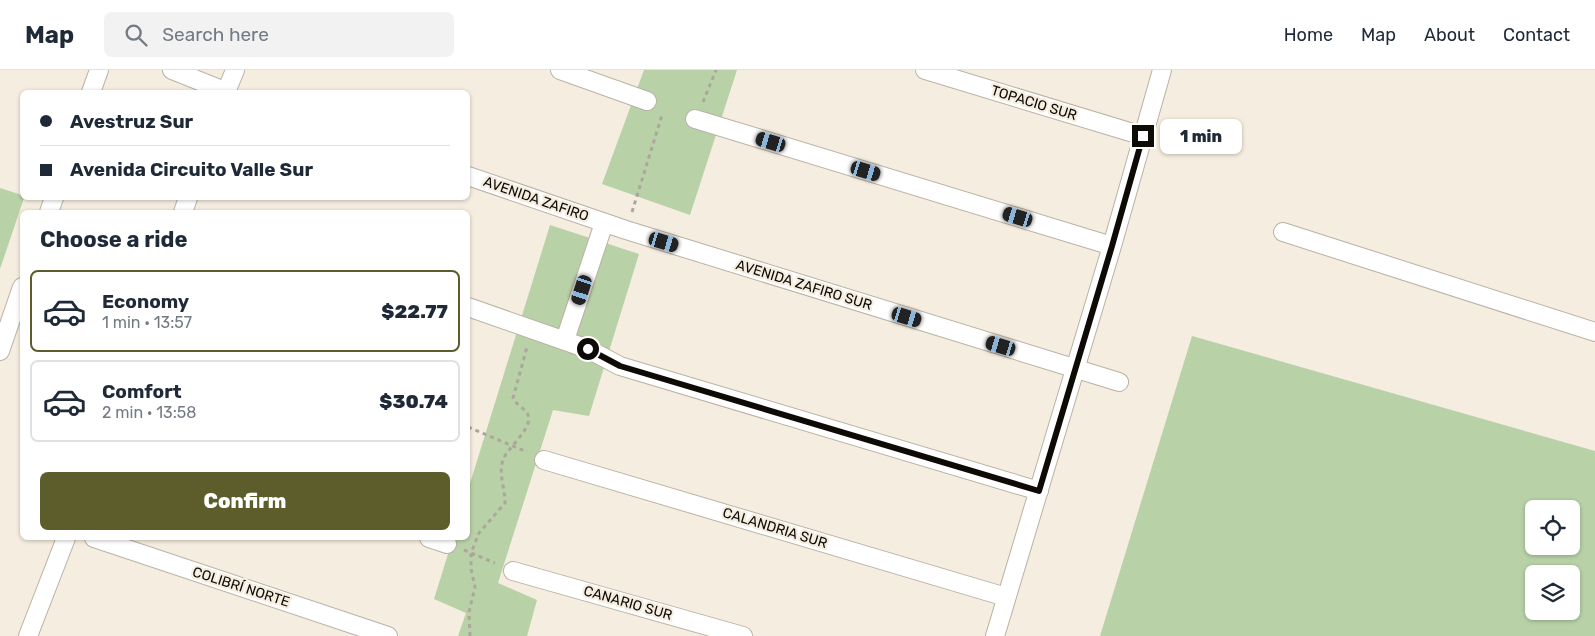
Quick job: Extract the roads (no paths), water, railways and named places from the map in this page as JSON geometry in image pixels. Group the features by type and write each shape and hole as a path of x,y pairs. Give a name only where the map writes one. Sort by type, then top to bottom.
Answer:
{"street":[{"path":"92,90 99,70"},
{"path":"172,70 222,90"},
{"path":"228,90 235,70"},
{"path":"560,70 648,101"},
{"name":"TOPACIO SUR","path":"925,70 1143,136"},
{"path":"995,636 1076,370 1162,70"},
{"path":"695,118 1112,246"},
{"name":"AVENIDA ZAFIRO","path":"470,177 604,223"},
{"path":"565,340 604,223"},
{"name":"AVENIDA ZAFIRO SUR","path":"604,223 1120,382"},
{"path":"1283,232 1595,332"},
{"path":"0,351 20,294"},
{"path":"470,308 565,340 588,349 620,366 1039,491"},
{"name":"CALANDRIA SUR","path":"544,460 1006,597"},
{"path":"33,635 65,540"},
{"name":"COLIBRÍ NORTE","path":"100,540 388,636"},
{"path":"435,540 447,544"},
{"name":"CANARIO SUR","path":"513,571 742,636"}]}
